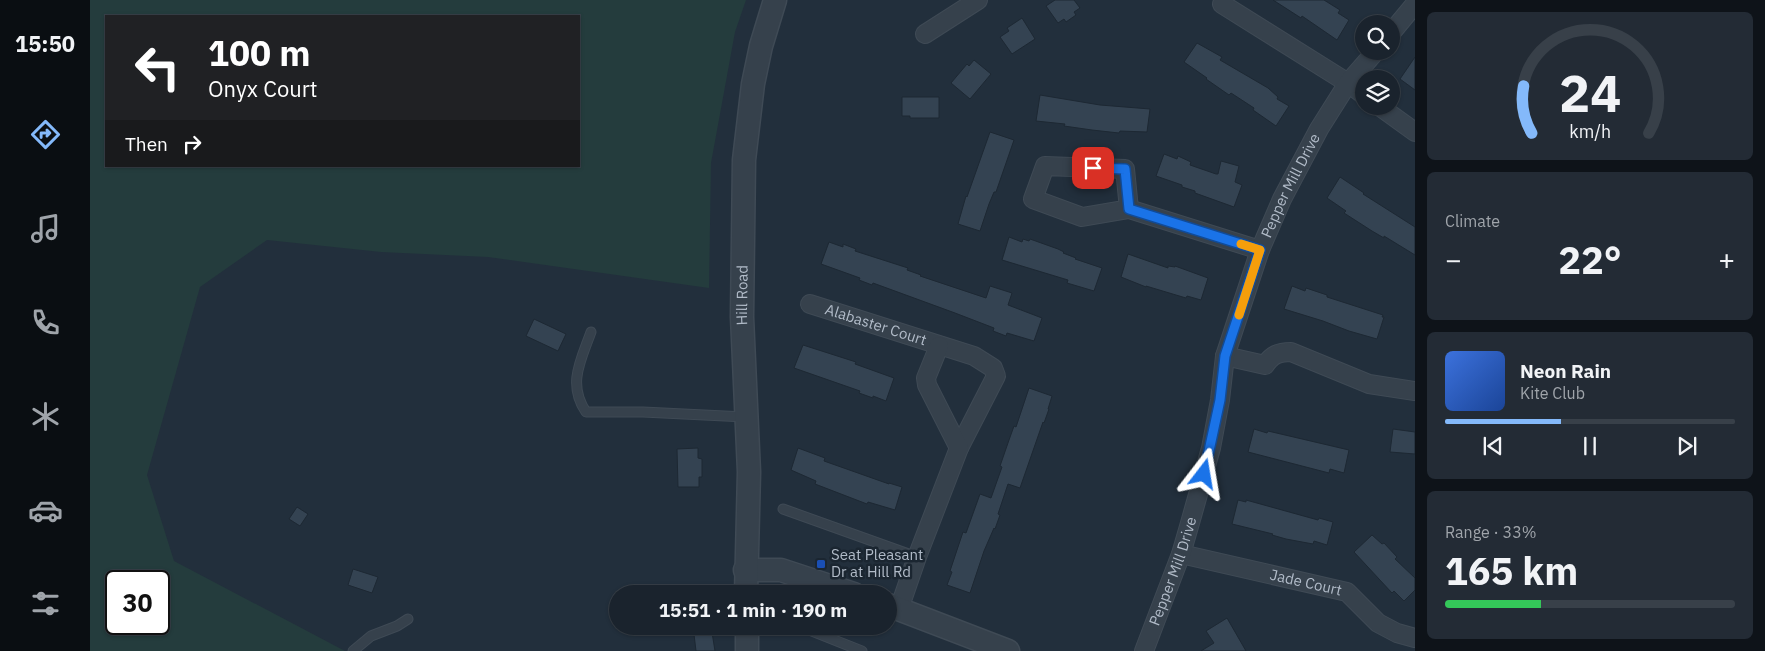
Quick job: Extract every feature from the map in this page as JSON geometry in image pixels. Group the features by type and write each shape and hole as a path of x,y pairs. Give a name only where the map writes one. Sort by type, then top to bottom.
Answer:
{"street":[{"name":"Hill Road","path":"746,585 748,472 742,317 744,160 753,84 761,46 775,0"},
{"path":"925,34 978,0"},
{"path":"1222,4 1355,88"},
{"path":"1400,22 1415,4"},
{"name":"Pepper Mill Drive","path":"1144,651 1181,554 1211,448 1220,400 1225,356 1260,250 1282,198 1319,129 1348,83 1368,60"},
{"path":"1391,115 1415,132"},
{"path":"1129,209 1125,169 1045,166 1033,199 1082,217 1129,209 1260,250"},
{"name":"Alabaster Court","path":"810,304 974,356 993,368 996,376 960,448 917,557 897,599"},
{"name":"Alabaster Court","path":"940,346 926,378 927,385 960,448"},
{"path":"1225,356 1265,365 1270,358 1280,352 1291,352 1369,384 1415,391"},
{"name":"Jade Court","path":"1181,554 1347,592 1378,622 1397,632 1415,638"},
{"path":"745,570 781,570 816,585"},
{"path":"897,609 1008,651"},
{"path":"747,635 747,651"}],"lane":[{"path":"591,332 576,376 578,402 586,412 643,412 746,417"},
{"path":"783,509 917,557"},
{"path":"353,651 371,636 397,626 408,619"},
{"path":"821,635 862,651"}],"green space":[{"path":"90,0 746,0 735,32 711,163 709,288 488,257 381,252 267,240 200,287 147,475 174,561 345,651 90,651"}],"building":[{"path":"1055,0 1074,0 1080,8 1074,12 1076,15 1066,22 1064,19 1058,23 1046,6"},
{"path":"1273,0 1324,0 1340,10 1338,13 1349,20 1337,40 1302,16 1301,18"},
{"path":"1022,18 1035,39 1012,54 1000,37 1009,31 1007,28"},
{"path":"1197,43 1222,57 1220,60 1268,88 1278,97 1277,99 1289,106 1276,126 1253,110 1254,108 1231,93 1229,95 1184,62"},
{"path":"1415,57 1415,90 1400,79"},
{"path":"974,60 991,74 970,99 951,83 967,64 969,66"},
{"path":"1040,95 1100,105 1150,109 1147,132 1120,131 1119,133 1036,121"},
{"path":"902,97 939,97 939,118 910,118 910,116 902,116"},
{"path":"990,132 1014,140 980,231 958,224 966,196"},
{"path":"1164,154 1177,159 1178,156 1191,162 1190,165 1216,174 1218,174 1221,161 1239,166 1235,182 1242,185 1234,207 1156,176"},
{"path":"1340,177 1415,227 1415,255 1344,213 1346,211 1327,198"},
{"path":"1009,237 1022,242 1023,239 1029,241 1030,239 1058,249 1075,259 1102,268 1094,291 1067,283 1068,280 1002,260"},
{"path":"829,242 843,247 843,244 856,249 855,251 908,268 907,270 920,276 986,298 990,286 1012,293 1008,305 1042,318 1034,341 1007,333 1006,336 993,331 994,328 873,283 872,285 859,280 860,278 821,264"},
{"path":"1128,254 1168,268 1168,266 1175,266 1208,278 1201,300 1187,296 1186,298 1146,287 1121,277"},
{"path":"1292,286 1305,291 1306,288 1327,295 1327,297 1383,315 1377,339 1284,309"},
{"path":"534,319 566,334 558,351 526,336"},
{"path":"803,345 856,362 855,364 894,378 886,401 859,393 860,391 794,368"},
{"path":"1029,388 1052,396 1020,488 1008,484 998,514 1000,515 984,551 970,593 947,585 963,532 966,533 980,494 991,498 1002,467 1000,466"},
{"path":"1254,429 1349,450 1344,473 1330,469 1329,473 1248,452"},
{"path":"1393,429 1415,432 1415,454 1390,452"},
{"path":"698,448 698,458 702,459 702,477 699,477 699,487 678,487 677,449"},
{"path":"798,448 825,458 824,461 902,487 895,510 868,502 867,504 815,484 816,481 791,470"},
{"path":"1238,500 1246,502 1246,500 1318,520 1319,518 1333,522 1327,545 1314,541 1313,544 1286,539 1232,524"},
{"path":"297,507 308,514 300,526 289,519"},
{"path":"1372,535 1382,544 1384,543 1397,557 1395,559 1415,578 1415,590 1404,601 1394,591 1392,593 1354,552"},
{"path":"353,569 378,577 372,593 348,585"},
{"path":"1227,618 1246,651 1201,651 1214,643 1206,631"},
{"path":"694,635 712,635 715,651 696,651"}],"slow traffic":[{"path":"1239,315 1260,250 1241,244"}],"place":[{"name":"Seat Pleasant Dr at Hill Rd","path":"821,564"}],"route":[{"path":"1093,168 1125,169 1129,209 1260,250 1225,356 1220,400 1204,474"}]}
